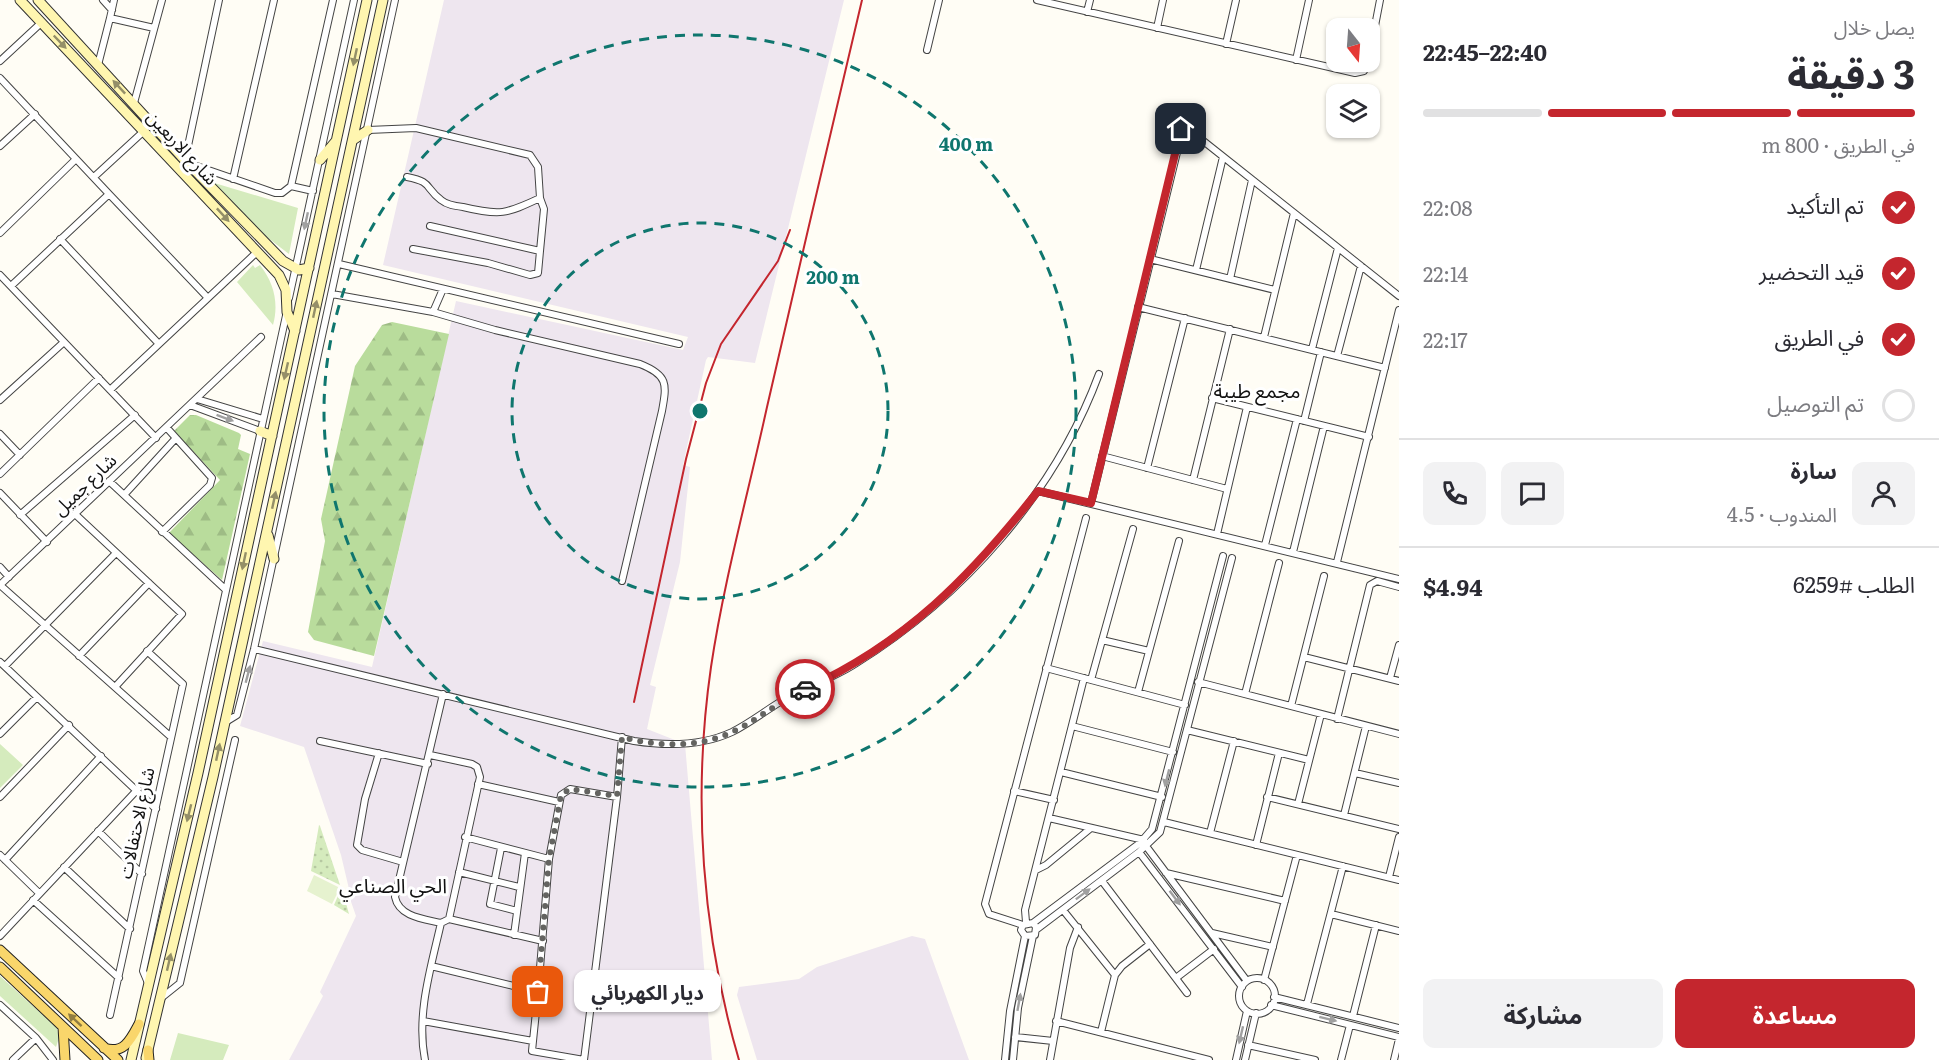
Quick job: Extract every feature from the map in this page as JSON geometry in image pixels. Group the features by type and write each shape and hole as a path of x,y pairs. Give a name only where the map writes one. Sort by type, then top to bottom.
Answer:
{"main road":[{"name":"شارع الاربعين","path":"20,0 283,282 287,296 287,312 295,331"},
{"name":"شارع الاربعين","path":"38,0 184,160 283,261 296,269"},
{"path":"131,1060 198,773 367,0"},
{"path":"148,1057 268,530 383,0"},
{"path":"353,140 368,130"},
{"path":"320,160 338,140"},
{"path":"173,162 184,160"},
{"path":"296,269 309,268"},
{"path":"260,431 272,436"},
{"path":"268,530 274,559"},
{"path":"198,773 213,777"},
{"path":"0,950 118,1060"},
{"path":"0,967 98,1060"},
{"path":"104,1048 114,1050 124,1047 139,1024"},
{"path":"63,1027 65,1060"}],"street":[{"path":"103,0 112,10"},
{"path":"98,65 114,0"},
{"path":"134,103 162,0"},
{"path":"219,0 184,160 275,193 282,193 291,186 333,0"},
{"path":"234,179 274,0"},
{"path":"148,983 142,971 354,0"},
{"path":"224,723 237,715 254,649 395,0"},
{"path":"927,50 939,0"},
{"path":"1037,0 1326,67"},
{"path":"1087,12 1090,0"},
{"path":"1157,27 1163,0"},
{"path":"1226,44 1236,0"},
{"path":"1296,60 1309,0"},
{"path":"1377,18 1380,0"},
{"path":"110,18 154,28"},
{"path":"0,61 41,23"},
{"path":"0,78 208,298"},
{"path":"0,146 35,114"},
{"path":"368,130 419,128 530,154 538,166 540,198 544,209 538,273 530,275 488,262 413,249"},
{"path":"1091,503 1181,129 1187,128 1399,296"},
{"path":"94,177 144,131"},
{"path":"1196,270 1223,157"},
{"path":"0,233 76,159"},
{"path":"407,177 426,182 447,204 490,213 510,211 540,198"},
{"path":"1230,279 1252,180"},
{"path":"291,186 313,191"},
{"path":"0,288 9,284 109,194"},
{"path":"1264,337 1294,213"},
{"path":"430,226 540,251"},
{"path":"60,239 159,344"},
{"path":"1312,349 1338,248"},
{"path":"110,390 257,252"},
{"path":"1150,258 1275,290"},
{"path":"339,264 679,344"},
{"path":"1337,356 1361,266"},
{"path":"0,275 156,438"},
{"path":"433,312 443,289"},
{"path":"332,294 433,312 495,330 654,369 663,378 666,388 622,581"},
{"path":"1138,307 1385,368"},
{"path":"1337,562 1399,310"},
{"path":"1147,468 1185,318"},
{"path":"1193,480 1230,329"},
{"name":"شارع جميل","path":"0,585 261,337"},
{"path":"0,400 64,342"},
{"path":"1265,545 1321,352"},
{"path":"254,649 622,737 659,744 709,740 731,732 788,697 847,669 893,637 955,588 994,546 1038,491 1078,423 1100,374"},
{"path":"0,474 99,378"},
{"path":"1212,398 1369,437"},
{"path":"196,399 262,419"},
{"path":"190,405 260,431"},
{"path":"1217,534 1247,407"},
{"path":"20,514 135,416"},
{"path":"1293,552 1324,426"},
{"path":"162,532 210,485 212,478 167,428"},
{"path":"0,434 20,455"},
{"path":"124,495 176,438"},
{"path":"1102,456 1227,489"},
{"path":"109,481 225,589"},
{"path":"1038,491 1337,562 1399,579"},
{"path":"0,493 46,542"},
{"path":"76,515 182,614 115,687"},
{"path":"1037,929 1027,923 989,914 984,906 1086,518"},
{"path":"1027,923 1025,913 1072,726 1102,640 1133,529"},
{"path":"1138,692 1179,541"},
{"path":"116,552 44,626 1,663 138,789 156,809"},
{"path":"1005,1060 1022,969 1037,929 1139,852 1155,825 1223,556"},
{"path":"1013,1060 1025,936 1022,932 1027,923 1157,837 1164,822 1232,558"},
{"path":"1245,694 1279,563"},
{"path":"0,567 9,577"},
{"path":"1291,706 1324,576"},
{"path":"1337,718 1370,585 1377,581 1399,587"},
{"path":"79,656 149,583"},
{"path":"0,585 171,737"},
{"path":"1102,640 1149,651"},
{"path":"1390,678 1399,645"},
{"name":"شارع الاحتفالات","path":"110,1015 183,684 147,651"},
{"path":"1304,657 1399,681"},
{"path":"1046,668 1185,705"},
{"path":"1191,680 1399,734"},
{"path":"443,694 396,891 397,905 405,913 441,923 449,920 543,941"},
{"path":"0,734 37,697"},
{"path":"1298,804 1321,714"},
{"path":"0,797 69,725"},
{"path":"1072,726 1173,752"},
{"path":"1344,815 1366,726"},
{"path":"1188,729 1309,760"},
{"path":"617,796 570,789 561,795 549,859 532,1050 584,1060 617,796 622,737"},
{"path":"160,999 180,983 235,740"},
{"path":"320,741 428,764"},
{"path":"1210,833 1234,741"},
{"path":"379,753 365,798 357,845 362,850 403,862"},
{"path":"1256,844 1279,753"},
{"path":"430,755 474,765 480,774 449,920"},
{"path":"39,893 3,857 100,756"},
{"path":"1061,772 1162,797"},
{"path":"1355,773 1399,783"},
{"path":"478,784 559,802"},
{"path":"0,936 138,789"},
{"path":"1014,790 1054,800"},
{"path":"1267,797 1399,829"},
{"path":"1049,818 1145,843 1212,933 1244,984"},
{"path":"1164,822 1399,880"},
{"path":"1036,870 1046,865 1091,828"},
{"path":"98,831 142,874"},
{"path":"465,837 549,859"},
{"path":"1389,877 1399,837"},
{"path":"501,848 490,904 518,911"},
{"path":"1139,852 1244,984"},
{"path":"514,935 525,853"},
{"path":"1264,980 1297,855"},
{"path":"1307,1004 1343,866"},
{"path":"64,867 130,929"},
{"path":"459,872 519,887"},
{"path":"1166,873 1285,901"},
{"path":"1102,881 1187,993"},
{"path":"33,900 119,978"},
{"path":"1063,909 1115,975"},
{"path":"1331,914 1399,931"},
{"path":"425,1060 423,1021 431,966 441,923"},
{"path":"1353,1016 1376,925"},
{"path":"1050,1060 1070,948 1078,927"},
{"path":"1212,933 1273,947"},
{"path":"1025,936 1033,936"},
{"path":"1101,1032 1115,975 1122,966 1150,944"},
{"path":"1176,978 1214,949"},
{"path":"431,966 538,992"},
{"path":"1236,1060 1247,1011 1239,998 1244,984 1257,978 1264,980 1273,989 1274,997 1271,1005 1263,1012 1247,1011"},
{"path":"1274,997 1399,1028"},
{"path":"0,1005 36,1038 53,1060"},
{"path":"1271,1005 1399,1038 1394,1060"},
{"path":"1245,1060 1256,1013"},
{"path":"423,1021 532,1041"},
{"path":"1056,1021 1187,1057 1209,1060"},
{"path":"1341,1060 1350,1025"},
{"path":"1015,1037 1053,1041"},
{"path":"13,1060 36,1038"},
{"path":"1248,1046 1315,1060"}],"shaded area":[{"path":"444,0 844,0 755,363 708,357 706,360 683,465 690,467 680,562 650,685 656,687 647,729 685,744 712,1060 289,1060 323,996 320,992 356,916 348,893 341,855 304,747 240,726 263,641 372,667 456,301 683,350 688,337 383,265"},
{"path":"912,936 925,939 969,1060 757,1060 737,995 739,987 799,979 817,967"}],"green space":[{"path":"211,182 298,208 289,254 264,235"},
{"path":"253,265 255,268 260,265 272,286 275,301 273,325 237,282"},
{"path":"392,322 449,334 374,656 314,640 308,632 325,541 321,519 355,366 382,325"},
{"path":"190,415 196,415 239,433 241,435 238,449 250,454 222,580 169,533 220,480 174,431"},
{"path":"0,744 23,765 0,788"},
{"path":"320,826 340,885 311,871"},
{"path":"314,875 340,888 332,904 307,891"},
{"path":"342,889 349,914 334,905"},
{"path":"0,976 57,1028 59,1038 56,1047 0,996"},
{"path":"178,1033 229,1045 223,1060 170,1060"}],"railway":[{"path":"739,1060 716,964 704,865 702,766 705,716 716,634 729,569 862,0"},
{"path":"634,702 686,459 706,383 721,344 778,261 790,230"}],"way so far":[{"path":"538,992 549,859 561,795 570,789 617,796 622,737 659,744 682,744 709,740 731,732 775,704 805,689"}],"place":[{"name":"ديار الكهربائي","path":"538,992"}],"district":[{"name":"مجمع طيبة","path":"1257,391"},
{"name":"الحي الصناعي","path":"393,886"}],"route":[{"path":"805,689 836,675 868,656 955,588 994,546 1038,491 1091,503 1181,129"}]}
